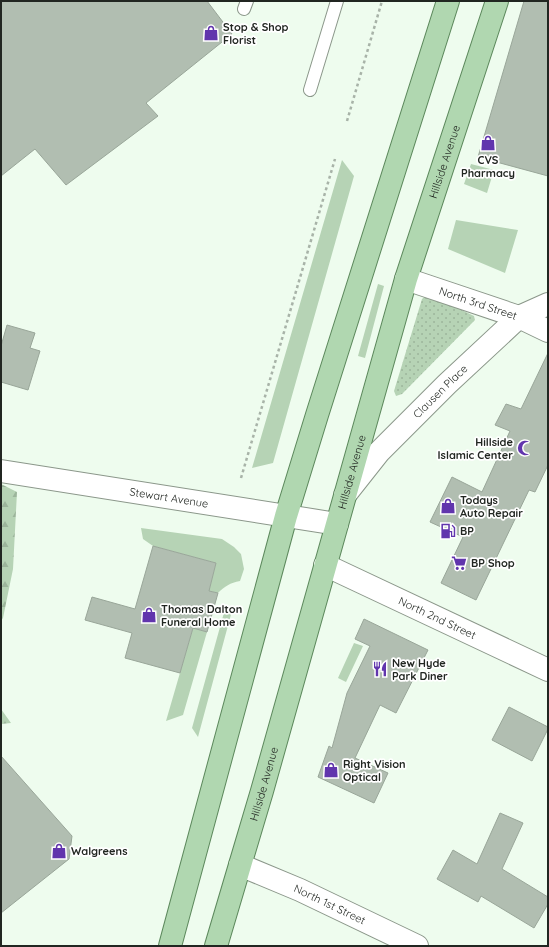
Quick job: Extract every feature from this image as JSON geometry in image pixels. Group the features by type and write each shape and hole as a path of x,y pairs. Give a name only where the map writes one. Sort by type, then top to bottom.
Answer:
{"main road":[{"path":"170,946 286,516 448,1"},
{"name":"Hillside Avenue","path":"216,946 406,279 496,1"}],"street":[{"name":"North 3rd Street","path":"406,279 519,317 548,331"},
{"name":"Clausen Place","path":"345,495 379,452 447,384 519,317 548,304"},
{"name":"Stewart Avenue","path":"1,471 337,524"},
{"name":"North 2nd Street","path":"325,565 548,670"},
{"name":"North 1st Street","path":"240,865 300,890 417,946"}],"lane":[{"path":"310,90 337,1"}],"path":[{"path":"347,121 382,1"},
{"path":"242,478 335,159"}],"green space":[{"path":"342,160 354,176 273,463 252,468"},
{"path":"471,164 494,170 487,193 464,184"},
{"path":"456,220 518,230 505,273 448,249"},
{"path":"378,284 384,286 365,358 358,356"},
{"path":"427,295 433,296 474,316 475,320 402,394 396,396 394,391 422,299"},
{"path":"1,484 17,492 13,569 3,618 1,621"},
{"path":"141,528 222,539 241,554 244,569 240,581 228,585 218,593 209,591 216,563 153,546 143,539"},
{"path":"233,607 198,737 192,728 225,609"},
{"path":"193,628 207,632 183,715 166,721"},
{"path":"354,643 363,646 346,682 338,678"},
{"path":"1,709 11,723 1,724"}],"building":[{"path":"1,1 207,1 232,34 146,103 158,116 66,185 35,149 1,176"},
{"path":"524,1 548,1 548,176 478,157"},
{"path":"7,325 35,333 30,348 40,351 28,390 1,382 1,346"},
{"path":"548,353 548,465 535,492 529,490 476,600 441,583 463,537 430,522 452,477 482,492 510,431 495,425 506,404 521,409"},
{"name":"Thomas Dalton Funeral Home","path":"153,546 216,563 209,591 218,593 207,632 193,628 180,673 125,658 132,633 85,620 92,597 135,609"},
{"path":"364,619 428,650 396,713 380,705 355,758 388,773 374,803 318,777 329,746 332,748 347,693 370,646 355,639"},
{"path":"509,707 548,727 532,761 492,740"},
{"path":"1,756 72,836 69,859 1,913"},
{"path":"500,813 523,823 502,869 548,897 548,904 534,928 481,896 478,902 437,879 453,850 477,864"}],"place":[{"name":"Stop & Shop Florist","path":"211,33"},
{"name":"CVS Pharmacy","path":"488,143"},
{"name":"Hillside Islamic Center","path":"525,448"},
{"name":"Todays Auto Repair","path":"448,506"},
{"name":"BP","path":"448,531"},
{"name":"BP Shop","path":"459,563"},
{"name":"Thomas Dalton Funeral Home","path":"149,615"},
{"name":"New Hyde Park Diner","path":"380,669"},
{"name":"Right Vision Optical","path":"331,770"},
{"name":"Walgreens","path":"59,851"}]}
